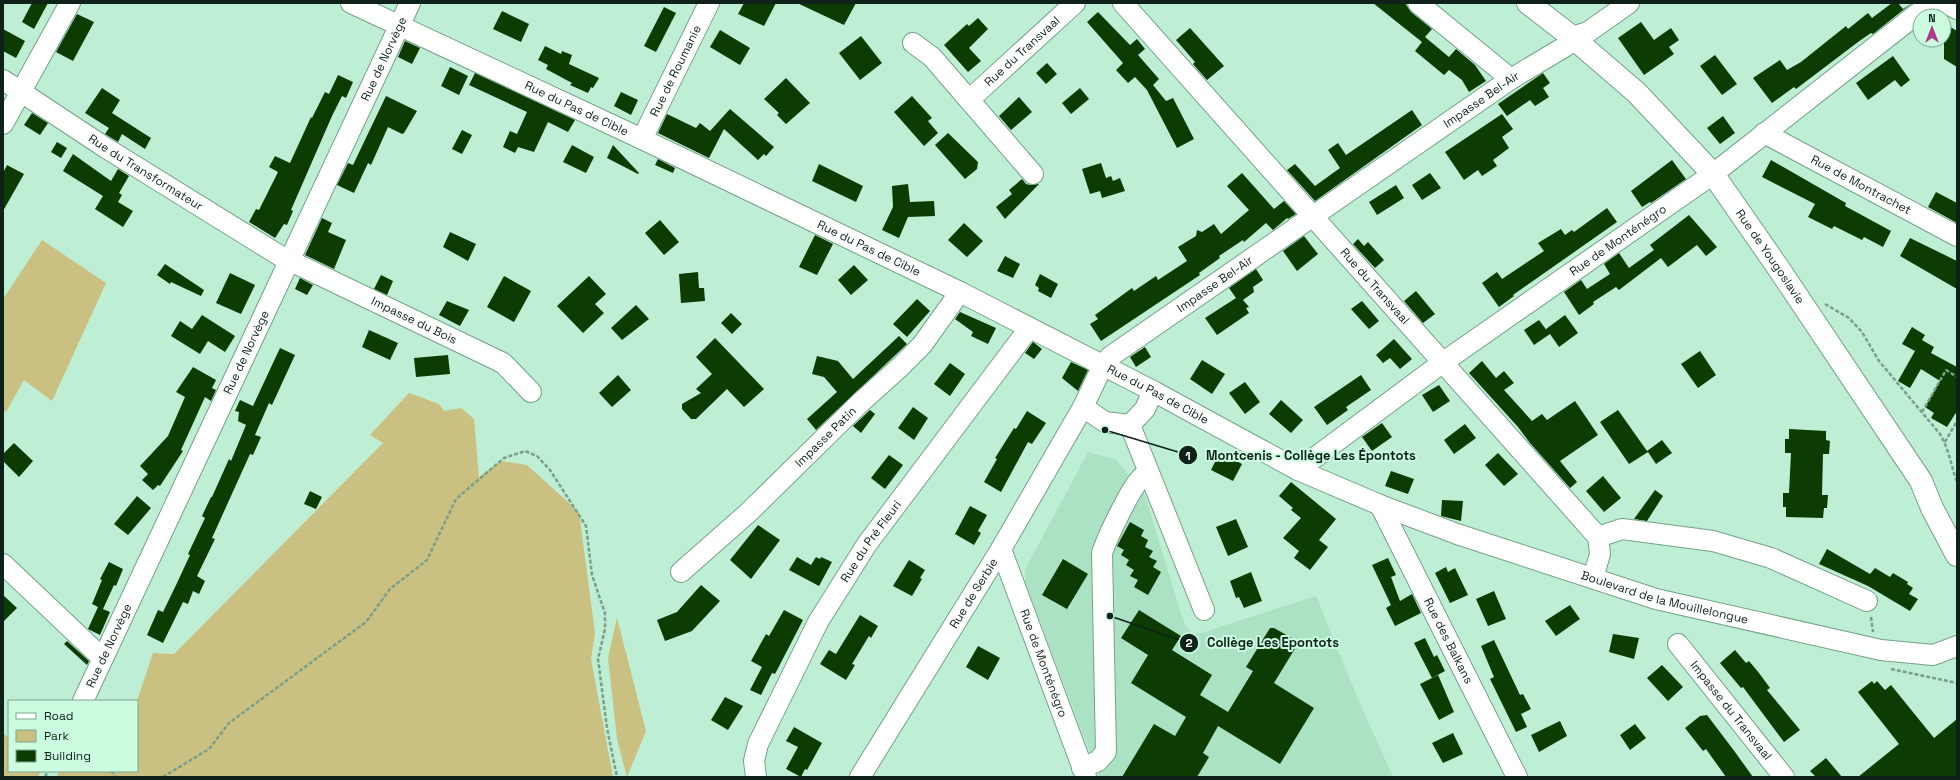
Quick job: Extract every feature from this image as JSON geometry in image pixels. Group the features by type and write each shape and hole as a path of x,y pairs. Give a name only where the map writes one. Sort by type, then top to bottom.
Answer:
{"main road":[{"name":"Rue de Yougoslavie","path":"1528,3 1572,36 1637,93 1713,174 1921,481 1932,508 1957,555"}],"street":[{"path":"3,124 70,3"},
{"name":"Rue du Pas de Cible","path":"351,3 642,139 960,292 1153,391 1298,470 1380,505"},
{"name":"Rue de Norvège","path":"83,700 410,3"},
{"name":"Rue de Roumanie","path":"642,139 709,3"},
{"name":"Rue du Transvaal","path":"969,100 1075,3"},
{"name":"Rue du Transvaal","path":"1123,3 1598,537"},
{"path":"1418,3 1511,79"},
{"path":"1572,36 1588,32 1629,3"},
{"name":"Rue de Monténégro","path":"1298,470 1442,363 1713,174 1931,3"},
{"path":"1946,3 1957,9"},
{"name":"Impasse Bel-Air","path":"1083,406 1103,365 1111,356 1511,79 1566,46 1572,36"},
{"path":"913,43 932,57 1032,174"},
{"name":"Rue du Transformateur","path":"3,80 106,148 290,260"},
{"name":"Rue de Montrachet","path":"1764,133 1957,236"},
{"name":"Impasse du Bois","path":"290,260 503,363 530,392"},
{"name":"Impasse Patin","path":"681,572 749,512 860,403 922,345 960,292"},
{"name":"Rue du Pré Fleuri","path":"756,777 754,761 758,744 818,622 867,544 1024,335 1028,327"},
{"path":"1130,425 1144,409 1153,391"},
{"path":"1083,406 1105,422 1130,425"},
{"name":"Rue de Serbie","path":"860,777 1000,549 1083,406"},
{"path":"1130,425 1204,610"},
{"path":"1084,773 1098,762 1106,752 1102,553 1105,543 1132,493 1142,477 1149,474"},
{"name":"Boulevard de la Mouillelongue","path":"1380,505 1456,534 1656,599 1874,648 1933,655 1957,646"},
{"name":"Rue des Balkans","path":"1380,505 1517,777"},
{"path":"1593,578 1600,554 1598,537 1622,529 1713,541 1770,558 1867,601"},
{"name":"Rue de Monténégro","path":"1000,549 1084,773"},
{"path":"3,564 98,654 104,656"},
{"name":"Impasse du Transvaal","path":"1678,644 1784,777"}],"path":[{"path":"1799,300 1829,305 1849,318 1862,332 1879,361 1945,442 1957,482"},
{"path":"1922,412 1946,370 1957,377"},
{"path":"1945,442 1957,421"},
{"path":"163,777 209,749 228,723 366,622 390,588 427,560 456,499 504,458 525,451 537,456 550,470 586,526 592,575 605,613 605,629 598,659 607,728 617,777"},
{"path":"1867,601 1872,621 1877,666 1912,675 1957,683"}],"shaded area":[{"path":"1088,452 1116,460 1145,495 1182,617 1186,627 1193,633 1201,633 1316,596 1358,699 1393,777 1099,777 1026,584 1025,574 1026,568"}],"green space":[{"path":"42,240 106,283 52,401 24,380 6,412 3,410 3,299"},
{"path":"409,393 439,404 444,411 461,408 474,419 479,477 501,461 527,465 579,512 595,633 591,659 613,777 56,777 59,772 138,772 137,700 153,653 174,654 383,443 370,435"},
{"path":"617,618 646,731 627,777 617,739 608,658"},
{"path":"3,733 8,737 8,772 40,772 38,777 3,777"}],"building":[{"path":"32,3 48,3 34,29 22,22"},
{"path":"744,3 776,3 764,26 738,14"},
{"path":"797,3 856,3 844,25"},
{"path":"1373,3 1405,3 1411,12 1432,29 1425,37 1449,57 1456,49 1475,65 1486,81 1469,92 1462,80 1449,70 1444,75 1415,51 1422,42"},
{"path":"1892,3 1898,3 1903,9 1912,3 1873,34 1871,33 1858,42 1796,89 1794,87 1772,103 1753,78 1780,60 1787,70 1801,62 1846,26 1848,29 1868,13 1872,18"},
{"path":"664,7 676,13 656,52 644,46"},
{"path":"502,11 529,24 521,42 493,29"},
{"path":"1098,12 1130,45 1137,39 1145,49 1138,55 1159,79 1153,85 1166,101 1173,98 1194,139 1177,148 1147,90 1135,77 1128,83 1116,70 1123,63 1087,22"},
{"path":"77,14 94,22 73,61 56,52"},
{"path":"978,18 988,29 969,48 981,61 968,72 944,45 967,24 969,26"},
{"path":"1641,22 1654,40 1671,28 1679,40 1669,47 1674,54 1644,75 1618,38"},
{"path":"1190,28 1224,66 1207,80 1193,64 1195,62 1176,40"},
{"path":"1952,28 1957,31 1957,67 1944,59 1944,48 1952,48"},
{"path":"3,29 25,41 16,58 3,51"},
{"path":"720,30 750,48 740,65 710,47"},
{"path":"861,36 882,63 860,80 839,53"},
{"path":"405,41 420,48 412,64 398,57"},
{"path":"545,46 561,54 562,51 572,55 569,64 599,78 593,88 591,87 588,93 570,85 572,83 546,69 548,65 538,60"},
{"path":"1715,55 1737,84 1722,95 1700,66"},
{"path":"1893,56 1910,80 1901,87 1895,80 1868,100 1856,83"},
{"path":"1047,63 1057,74 1046,84 1036,73"},
{"path":"450,67 468,76 459,95 441,86"},
{"path":"475,73 575,120 568,132 548,122 534,152 518,147 515,153 503,147 510,131 517,134 527,112 469,85"},
{"path":"1543,73 1550,83 1543,88 1549,97 1535,106 1530,100 1507,116 1498,104"},
{"path":"338,75 353,82 346,98 342,96 332,116 291,210 293,211 287,225 284,224 275,238 249,222 256,209 259,210 278,172 269,167 275,156 290,163 311,117 312,118 325,92 329,94"},
{"path":"786,78 810,103 786,124 777,115 779,113 764,99"},
{"path":"102,88 120,100 112,113 151,138 145,149 122,134 118,142 105,134 109,128 85,113"},
{"path":"1080,88 1089,99 1071,114 1062,103"},
{"path":"621,92 638,100 631,115 614,106"},
{"path":"386,96 417,111 404,133 402,134 388,127 371,165 368,163 354,193 337,185 348,163 353,165"},
{"path":"912,96 932,118 928,121 938,133 924,146 894,112"},
{"path":"1019,97 1032,112 1011,130 999,116"},
{"path":"730,109 774,147 766,156 764,154 758,160 724,129 709,158 658,133 667,114 696,128 700,123 710,131"},
{"path":"1412,110 1422,125 1315,201 1287,170 1295,164 1315,186 1340,168 1328,150 1338,143 1346,155"},
{"path":"32,113 48,123 40,135 24,125"},
{"path":"1502,114 1513,129 1502,137 1509,148 1493,160 1497,166 1482,176 1478,170 1464,180 1445,152"},
{"path":"1723,116 1735,133 1720,144 1707,128"},
{"path":"462,130 472,135 462,154 452,149"},
{"path":"948,133 978,162 977,169 965,179 935,145"},
{"path":"57,142 67,148 61,158 51,152"},
{"path":"572,145 594,157 586,173 563,162"},
{"path":"613,145 639,173 638,174 607,158"},
{"path":"73,154 111,181 118,169 129,176 119,193 122,195 118,202 133,211 123,227 95,209 103,196 63,171"},
{"path":"658,159 675,168 673,173 655,165"},
{"path":"1672,160 1686,179 1651,203 1650,202 1642,207 1631,191"},
{"path":"1771,160 1846,203 1845,206 1891,231 1883,247 1864,237 1862,240 1834,226 1832,229 1808,217 1815,204 1762,177"},
{"path":"1101,163 1106,178 1111,176 1113,181 1120,178 1125,191 1102,198 1100,191 1090,194 1082,169"},
{"path":"819,164 863,186 856,202 812,181"},
{"path":"7,165 24,174 3,211 3,173"},
{"path":"1242,173 1274,209 1284,201 1296,214 1288,219 1287,218 1273,230 1266,223 1244,242 1243,240 1219,256 1220,258 1199,273 1200,275 1101,341 1090,324 1098,319 1095,315 1132,288 1134,291 1156,276 1158,280 1187,261 1178,247 1196,236 1197,230 1202,232 1214,224 1221,234 1249,210 1227,186"},
{"path":"1430,173 1441,188 1422,200 1412,185"},
{"path":"1022,179 1026,184 1039,184 1005,219 996,207 1012,194 1009,190"},
{"path":"908,184 910,202 934,201 935,216 908,217 899,238 882,230 893,207 892,186"},
{"path":"1396,185 1404,198 1377,215 1369,202"},
{"path":"1936,192 1957,203 1957,223 1928,207"},
{"path":"1607,208 1617,222 1513,295 1514,296 1499,307 1482,283 1497,272 1502,279 1544,251 1538,243 1561,229 1565,235 1572,230 1574,232"},
{"path":"1689,215 1717,247 1706,256 1697,245 1668,267 1661,258 1619,290 1616,287 1593,302 1594,304 1579,315 1564,292 1581,280 1587,289 1610,274 1604,264 1619,253 1629,268 1654,250 1650,245"},
{"path":"322,218 332,223 328,232 346,240 334,269 305,255"},
{"path":"660,220 679,242 664,255 645,233"},
{"path":"964,223 983,241 967,257 948,240"},
{"path":"450,232 476,244 468,261 443,247"},
{"path":"815,235 833,244 817,275 799,267"},
{"path":"1304,236 1318,254 1297,271 1283,251"},
{"path":"1910,238 1957,261 1957,289 1900,256"},
{"path":"1358,239 1364,246 1368,242 1384,260 1375,268 1353,244"},
{"path":"1005,256 1020,264 1013,278 997,271"},
{"path":"165,264 204,290 201,296 171,282 170,284 157,275"},
{"path":"854,265 868,280 851,295 838,280"},
{"path":"1256,269 1263,280 1253,287 1254,292 1243,300 1249,307 1246,308 1249,313 1217,335 1205,318 1236,298 1229,288"},
{"path":"698,272 699,288 704,288 705,301 681,303 679,274"},
{"path":"230,273 255,285 241,314 216,303"},
{"path":"1040,274 1058,284 1051,298 1038,291 1039,288 1035,285"},
{"path":"381,275 393,281 387,295 374,289"},
{"path":"504,276 531,291 514,322 487,307"},
{"path":"589,276 606,294 595,304 604,313 583,333 557,306"},
{"path":"300,278 313,285 307,295 295,289"},
{"path":"1416,291 1435,314 1423,323 1404,301"},
{"path":"917,299 930,311 907,337 893,324"},
{"path":"447,301 469,310 460,326 439,315"},
{"path":"1362,301 1379,321 1369,329 1351,309"},
{"path":"636,305 649,319 622,340 611,328"},
{"path":"960,312 996,328 988,344 971,336 973,332 955,319"},
{"path":"731,313 742,324 732,334 721,323"},
{"path":"202,315 235,336 225,352 208,341 200,354 171,336 180,321 192,329"},
{"path":"1565,315 1578,333 1559,347 1550,334 1534,345 1524,330 1539,320 1548,332 1546,329"},
{"path":"1912,327 1925,335 1922,340 1934,347 1931,353 1957,367 1957,411 1947,427 1931,418 1934,413 1925,407 1940,381 1921,369 1910,388 1898,381 1915,351 1902,344"},
{"path":"369,330 398,343 390,360 362,347"},
{"path":"899,336 907,344 816,430 807,419 837,392 824,377 812,374 817,356 838,361 853,379"},
{"path":"715,338 764,389 744,407 727,389 696,419 691,419 682,409 682,404 701,393 696,389 712,374 696,357"},
{"path":"1394,339 1412,359 1400,369 1390,358 1383,363 1376,355"},
{"path":"1033,342 1042,349 1034,359 1025,353"},
{"path":"1145,347 1151,357 1136,367 1130,357"},
{"path":"280,348 295,355 272,405 269,403 255,435 261,437 253,455 250,454 212,538 215,539 197,576 205,581 199,594 193,591 188,604 183,602 163,643 147,635 158,610 163,612 177,583 190,555 188,554 205,518 202,516 229,459 231,461 246,425 238,421 239,412 235,411 240,400 253,406"},
{"path":"1700,351 1716,375 1698,388 1681,364"},
{"path":"448,355 450,374 416,377 414,358"},
{"path":"1202,360 1225,374 1212,394 1190,379"},
{"path":"1482,361 1496,378 1504,371 1514,383 1504,390 1532,421 1542,414 1547,420 1575,401 1598,435 1560,461 1577,482 1570,488 1469,373"},
{"path":"1071,362 1088,370 1078,391 1062,378"},
{"path":"950,363 965,374 950,396 934,384"},
{"path":"193,367 216,380 212,388 216,390 211,401 205,397 181,450 183,451 160,486 158,485 153,490 142,480 148,474 140,466 168,436 185,397 176,392"},
{"path":"618,375 631,390 612,407 599,393"},
{"path":"1361,375 1371,390 1346,407 1348,410 1327,425 1314,407"},
{"path":"1245,382 1260,402 1245,414 1229,393"},
{"path":"1439,385 1450,401 1433,412 1422,395"},
{"path":"1281,400 1303,420 1291,433 1269,414"},
{"path":"913,407 928,418 914,440 898,428"},
{"path":"870,410 875,414 861,433 853,426"},
{"path":"1618,410 1647,451 1662,440 1672,453 1656,464 1648,452 1629,464 1600,422"},
{"path":"1027,411 1046,423 1032,444 1028,442 1001,492 984,482 997,459 995,458"},
{"path":"1382,423 1392,437 1372,451 1362,437"},
{"path":"1465,424 1476,438 1454,454 1444,440"},
{"path":"1789,429 1826,431 1826,440 1830,441 1829,454 1823,454 1822,495 1828,495 1827,508 1824,508 1823,518 1786,517 1786,507 1783,507 1783,493 1789,493 1791,453 1785,453 1785,439 1789,439"},
{"path":"14,443 33,461 19,477 3,461 3,454"},
{"path":"1220,452 1242,464 1233,481 1211,470"},
{"path":"1498,453 1518,474 1504,486 1485,465"},
{"path":"889,455 903,465 885,489 871,478"},
{"path":"1391,471 1414,479 1408,494 1385,486"},
{"path":"1603,476 1621,498 1604,512 1586,491"},
{"path":"1291,482 1336,519 1319,540 1328,547 1310,570 1294,558 1299,551 1283,538 1301,518 1291,510 1293,508 1279,496"},
{"path":"1655,490 1663,496 1647,521 1634,519"},
{"path":"310,491 322,497 316,509 304,504"},
{"path":"137,496 151,508 128,535 114,524"},
{"path":"1442,500 1463,501 1461,521 1441,516"},
{"path":"970,506 987,515 978,531 981,533 974,545 955,534"},
{"path":"1236,519 1248,547 1228,556 1216,527"},
{"path":"1130,522 1144,530 1141,536 1148,540 1145,547 1153,551 1149,557 1157,561 1153,567 1161,572 1148,595 1134,587 1138,580 1130,576 1134,570 1126,565 1129,560 1121,555 1124,550 1117,546"},
{"path":"758,525 780,540 751,579 730,560"},
{"path":"1827,549 1870,574 1875,568 1890,577 1893,573 1908,582 1907,584 1913,588 1909,594 1918,599 1910,611 1868,586 1819,564"},
{"path":"797,557 811,565 816,557 820,559 821,557 832,562 819,586 789,570"},
{"path":"1388,558 1396,575 1391,577 1400,601 1412,594 1421,613 1395,626 1386,608 1391,605 1372,565"},
{"path":"1063,559 1088,574 1067,609 1042,595"},
{"path":"909,560 925,570 920,578 922,579 912,596 893,586"},
{"path":"109,562 123,569 116,586 114,585 103,609 110,612 100,635 88,629 98,607 92,604 102,580 100,579"},
{"path":"1446,567 1448,572 1455,568 1468,595 1450,603 1435,573"},
{"path":"1251,572 1262,601 1244,608 1239,597 1236,598 1230,581"},
{"path":"701,585 720,601 692,631 665,641 657,620 677,612"},
{"path":"1494,591 1506,619 1488,626 1476,599"},
{"path":"3,595 17,608 3,622"},
{"path":"1570,605 1580,619 1556,636 1545,621"},
{"path":"784,610 803,620 775,674 772,673 761,695 750,690 762,667 751,661 766,634 769,636"},
{"path":"1139,610 1181,636 1172,650 1212,675 1200,695 1228,712 1253,671 1246,667 1270,628 1274,628 1299,642 1274,683 1314,708 1280,764 1218,726 1203,753 1209,757 1197,777 1122,777 1154,724 1175,736 1186,717 1131,683 1148,655 1121,638"},
{"path":"860,615 878,626 871,638 869,636 852,664 855,665 846,680 820,664 829,650 836,654"},
{"path":"1613,634 1639,638 1634,659 1609,652"},
{"path":"1425,638 1434,657 1437,655 1445,671 1432,678 1414,643"},
{"path":"1494,640 1520,695 1523,694 1531,709 1521,714 1527,727 1516,732 1490,679 1494,677 1481,646"},
{"path":"67,641 89,661 87,665 64,644"},
{"path":"978,646 1000,658 988,680 966,667"},
{"path":"1735,650 1746,663 1749,661 1759,673 1770,688 1767,690 1800,730 1784,742 1743,687 1741,688 1720,663"},
{"path":"1662,665 1683,687 1668,701 1647,678"},
{"path":"1438,675 1454,712 1439,720 1420,684"},
{"path":"1872,681 1874,684 1877,681 1885,690 1891,685 1934,738 1957,719 1957,777 1858,777 1899,744 1858,692"},
{"path":"725,697 743,706 728,730 711,720"},
{"path":"1707,715 1753,777 1726,777 1706,749 1703,751 1685,728 1700,716"},
{"path":"1560,721 1567,736 1539,752 1531,735"},
{"path":"1635,724 1646,738 1630,750 1620,735"},
{"path":"794,727 822,743 807,770 805,769 801,777 786,769 798,747 786,741"},
{"path":"1453,733 1463,754 1443,763 1432,743"},
{"path":"1826,758 1842,777 1816,777 1810,771"}],"place":[{"name":"Montcenis - Collège Les Épontots","path":"1105,430"},
{"name":"Collège Les Epontots","path":"1110,616"}]}
